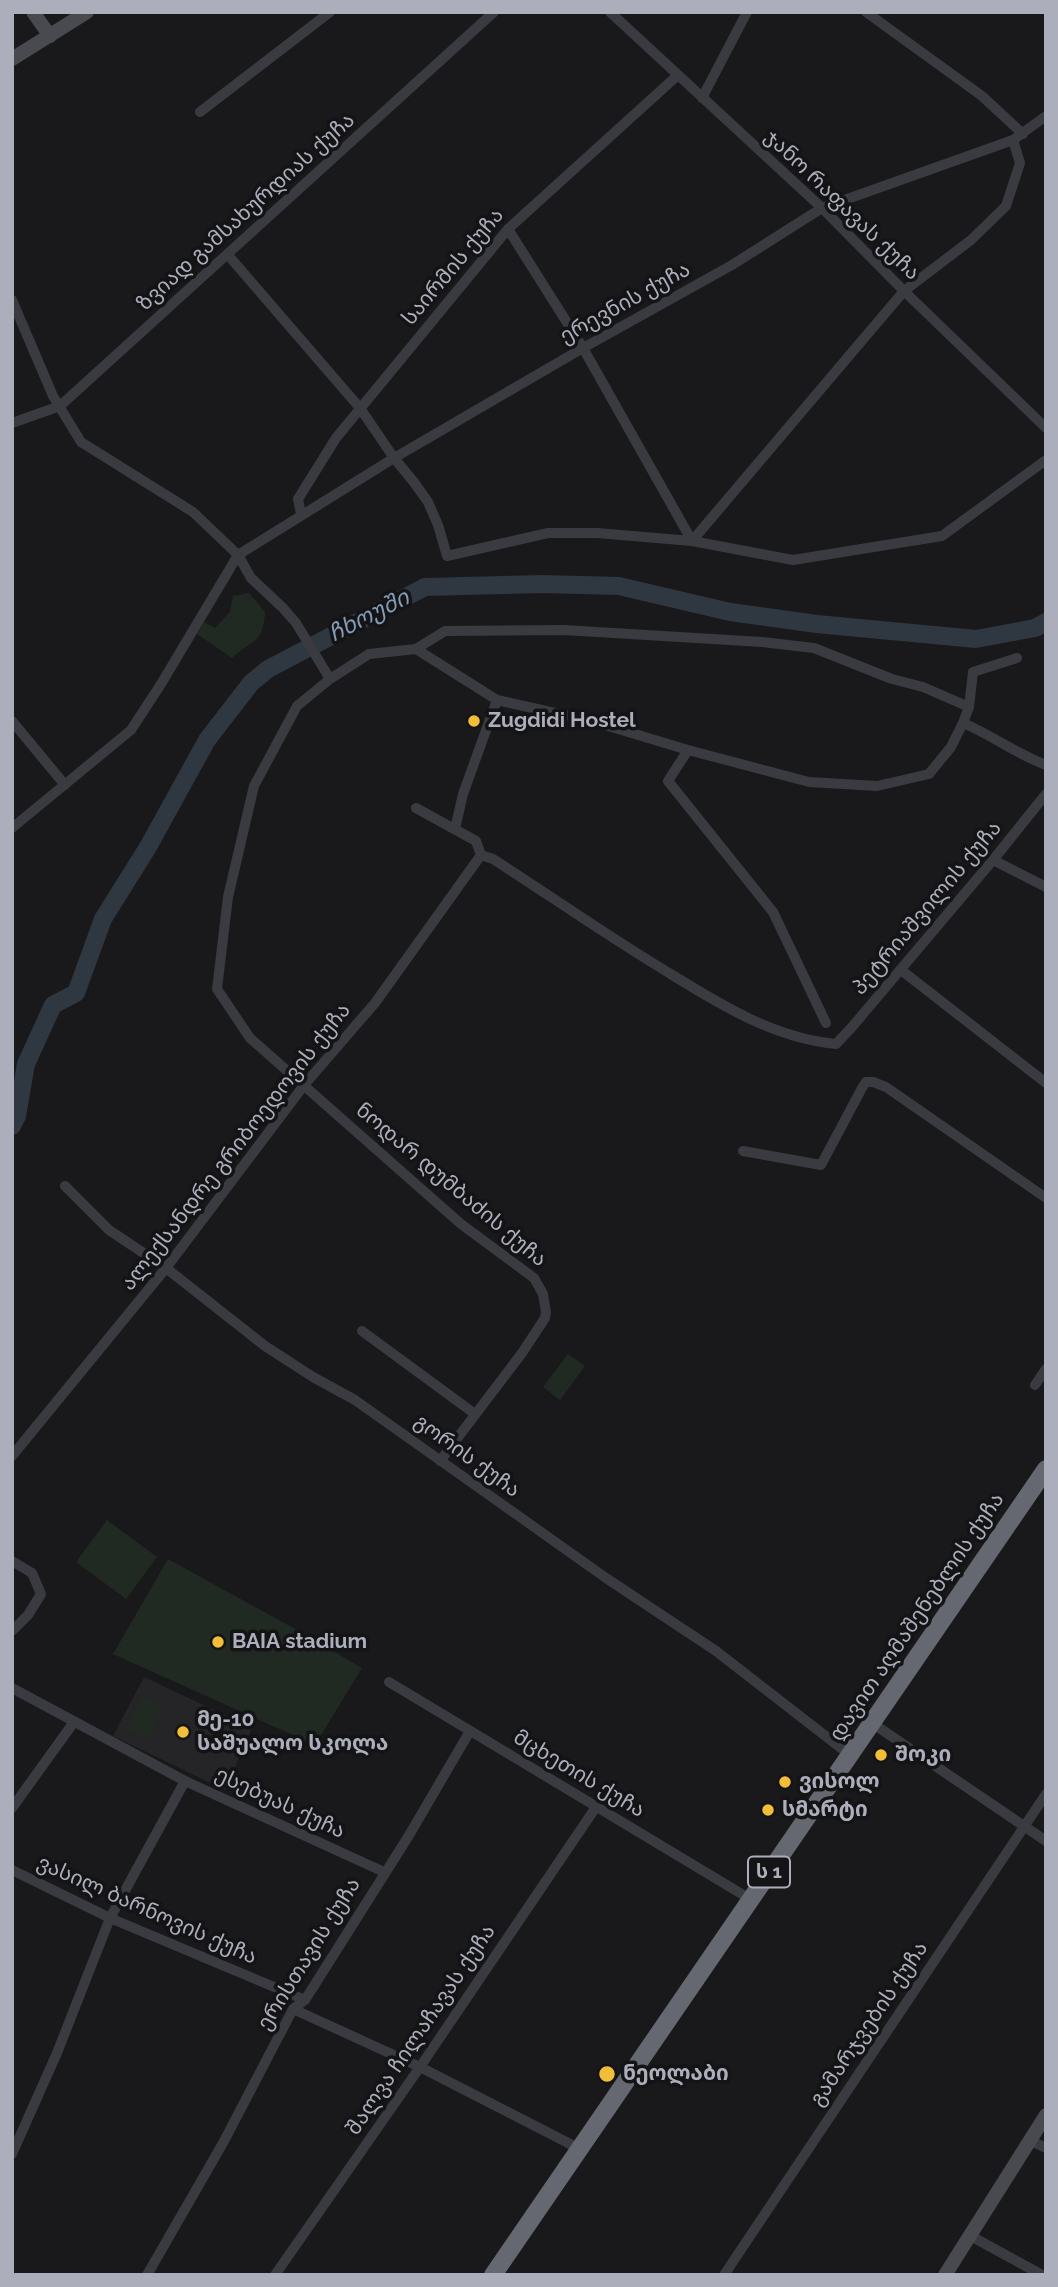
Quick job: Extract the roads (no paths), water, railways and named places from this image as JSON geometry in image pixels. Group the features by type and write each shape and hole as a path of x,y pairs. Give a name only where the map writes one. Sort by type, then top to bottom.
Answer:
{"highway":[{"name":"დავით აღმაშენებლის ქუჩა","path":"494,2275 1046,1469"}],"main road":[{"path":"33,12 50,36"},
{"path":"12,60 87,12"},
{"path":"945,2275 1046,2115"}],"street":[{"path":"200,112 330,12"},
{"name":"ზვიად გამსახურდიას ქუჩა","path":"12,423 60,406 494,12"},
{"name":"ჯანო რაფავას ქუჩა","path":"610,12 822,208 1046,428"},
{"path":"702,98 747,12"},
{"path":"866,12 982,96 1023,134"},
{"name":"საირმის ქუჩა","path":"301,514 298,499 336,438 508,229 678,75"},
{"name":"ერევნის ქუჩა","path":"238,555 394,457 732,265 822,208 1013,140 1046,116"},
{"path":"692,541 904,291 971,240 1006,206 1020,163 1013,140"},
{"path":"508,229 583,348 692,541"},
{"path":"228,255 360,408 428,502 447,556 548,533 597,533 692,541 793,560 942,537 1046,460"},
{"path":"12,300 53,396 81,442 194,512 238,555 251,579 296,623 330,679"},
{"path":"12,828 131,730 238,555"},
{"path":"968,707 923,687 892,679 814,648 762,642 564,630 444,631 416,649 497,700 595,722 809,782 877,786 929,774 951,747 962,723 968,707 972,672 1017,658"},
{"name":"ნოდარ დუმბაძის ქუჩა","path":"416,649 369,654 330,679 297,706 254,786 228,897 217,989 250,1038 461,1224 540,1286 546,1306 544,1318 522,1353 440,1461"},
{"path":"455,829 463,794 497,700"},
{"path":"12,721 65,785"},
{"path":"962,723 989,734 1021,756 1046,765"},
{"path":"688,750 668,780 774,912 826,1023"},
{"name":"პეტრიაშვილის ქუჩა","path":"481,855 493,859 709,998 774,1030 811,1041 836,1044 901,970 1046,794"},
{"path":"416,808 476,841 481,855"},
{"name":"ალექსანდრე გრიბოედოვის ქუჩა","path":"12,1456 166,1268 304,1084 375,1003 481,855"},
{"path":"993,860 1046,887"},
{"path":"901,970 1046,1083"},
{"path":"743,1150 821,1165 866,1082 873,1082 886,1087 1046,1198"},
{"name":"გორის ქუჩა","path":"65,1186 109,1230 166,1268 265,1346 355,1400 606,1578 716,1651 850,1755"},
{"path":"362,1331 475,1414"},
{"path":"1035,1385 1046,1369"},
{"path":"12,1561 32,1573 41,1594 28,1615 12,1630"},
{"name":"მცხეთის ქუჩა","path":"389,1682 750,1899"},
{"name":"ესებუას ქუჩა","path":"12,1688 185,1781 384,1872"},
{"path":"12,1808 74,1722"},
{"path":"872,1723 1046,1840"},
{"name":"ერისთავის ქუჩა","path":"147,2275 223,2143 293,2009 305,2000 408,1837 470,1731"},
{"path":"12,2154 57,2053 110,1918 185,1781"},
{"name":"გამარჯვების ქუჩა","path":"724,2275 1046,1794"},
{"name":"შალვა ჩილაჩავას ქუჩა","path":"275,2275 596,1807"},
{"name":"ვასილ ბარნოვის ქუჩა","path":"12,1870 110,1918 305,2000"},
{"path":"293,2009 420,2067 580,2149"},
{"path":"12,2120 25,2123"},
{"path":"1029,2140 1046,2148"},
{"path":"969,2235 1042,2275"}],"waterway":[{"name":"ჩხოუში","path":"12,1126 17,1116 26,1064 53,1005 76,993 103,919 148,847 207,740 251,683 268,669 425,587 542,584 619,586 730,612 817,624 976,639 1035,628 1046,622"}],"place":[{"name":"Zugdidi Hostel","path":"474,721"},
{"name":"BAIA stadium","path":"218,1642"},
{"name":"მე-10 საშუალო სკოლა","path":"183,1732"},
{"name":"შოკი","path":"881,1755"},
{"name":"ვისოლ","path":"785,1782"},
{"name":"სმარტი","path":"768,1810"},
{"name":"ნეოლაბი","path":"607,2074"}]}
